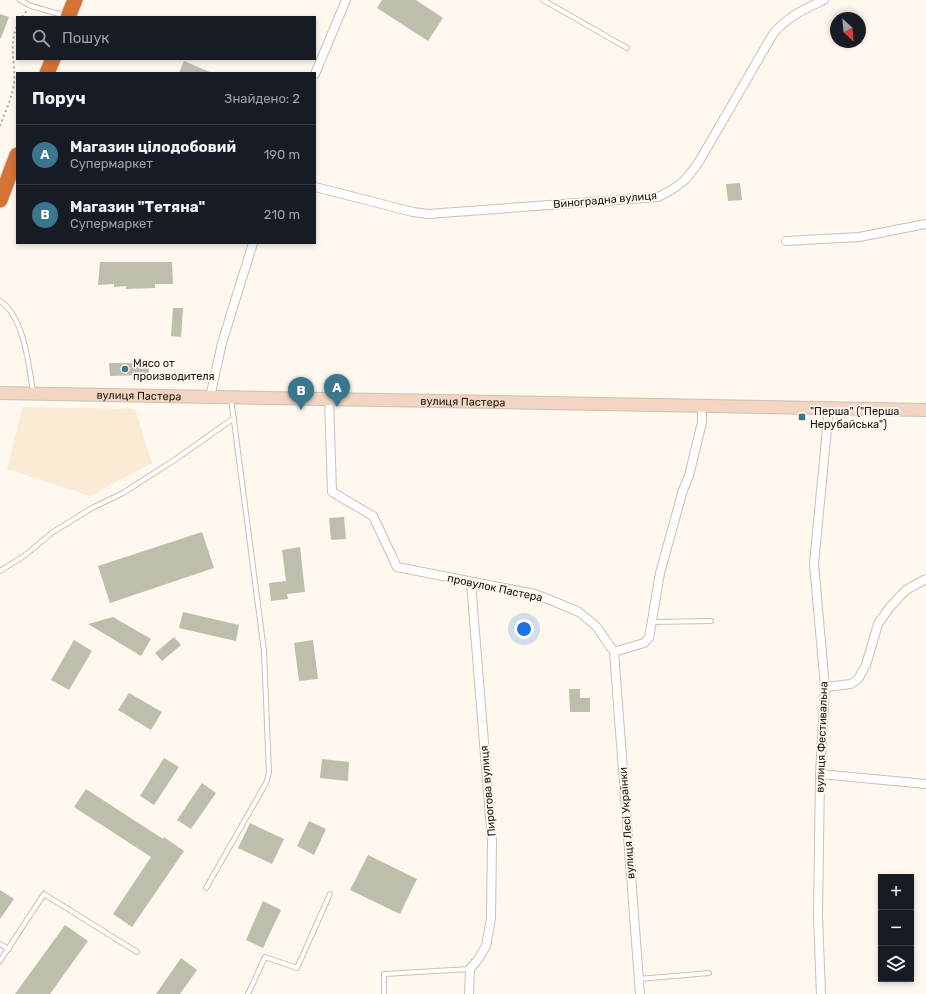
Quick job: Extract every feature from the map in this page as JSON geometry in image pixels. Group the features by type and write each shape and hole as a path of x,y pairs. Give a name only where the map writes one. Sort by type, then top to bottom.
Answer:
{"highway":[{"path":"68,16 75,0"},
{"path":"47,72 53,60"},
{"path":"0,200 16,157"}],"street":[{"path":"316,72 346,0"},
{"name":"Виноградна вулиця","path":"316,187 414,212 428,214 658,197 677,188 688,178 700,160 772,34 781,23 791,16 824,0"},
{"path":"786,240 859,237 926,224"},
{"path":"210,397 222,343 254,244"},
{"name":"вулиця Пастера","path":"0,393 926,410"},
{"name":"провулок Пастера","path":"329,399 332,492 373,516 397,568 535,594 579,612 596,626 614,652"},
{"path":"614,652 644,643 649,638 660,573 683,490 689,476 702,422 702,406"},
{"name":"вулиця Фестивальна","path":"821,994 818,916 820,774 825,687 814,564 829,408"},
{"path":"825,687 851,684 858,679 866,665 878,624 890,607 906,590 926,579"},
{"name":"Пирогова вулиця","path":"470,969 486,946 491,918 492,841 471,583"},
{"name":"вулиця Лесі Українки","path":"614,652 640,994"},
{"path":"820,774 926,784"},
{"path":"469,994 470,969"}],"lane":[{"path":"20,0 31,6 65,16"},
{"path":"543,0 626,48"},
{"path":"0,301 11,312 26,347 33,394"},
{"path":"206,888 266,784 269,773 264,651 231,397"},
{"path":"0,571 24,556 53,532 92,508 130,489 234,418"},
{"path":"652,622 711,621"},
{"path":"0,961 44,894 137,952"},
{"path":"248,994 265,958 297,968 330,894"},
{"path":"0,944 9,949"},
{"path":"384,994 384,974 470,969"},
{"path":"639,979 709,973"}],"path":[{"path":"0,126 12,93 14,82 12,45 16,28"}],"shaded area":[{"path":"23,407 135,409 152,463 90,496 7,469"}],"building":[{"path":"382,0 416,0 443,18 428,41 377,8"},
{"path":"0,14 9,17 1,38 0,38"},
{"path":"184,61 210,72 179,72"},
{"path":"740,183 742,200 728,201 726,184"},
{"path":"100,262 172,262 173,284 155,284 155,288 126,289 126,286 114,287 114,284 98,285"},
{"path":"173,308 183,308 181,337 171,336"},
{"name":"Мясо от производителя","path":"109,363 149,363 149,375 110,376"},
{"path":"179,372 190,373 189,380 178,380"},
{"path":"344,517 346,539 331,540 329,518"},
{"path":"202,532 214,568 110,603 98,566"},
{"path":"300,547 305,592 287,594 288,599 271,601 269,583 286,581 282,550"},
{"path":"183,612 239,625 236,641 179,628"},
{"path":"113,617 151,639 141,656 88,624"},
{"path":"174,637 181,645 162,661 155,653"},
{"path":"74,640 92,651 69,690 51,680"},
{"path":"313,640 318,679 299,681 294,643"},
{"path":"569,689 580,689 580,698 590,698 590,712 570,712"},
{"path":"129,693 162,712 151,730 118,710"},
{"path":"164,758 179,767 154,805 140,796"},
{"path":"322,759 349,762 348,781 320,778"},
{"path":"202,783 216,793 191,829 177,820"},
{"path":"86,789 184,851 132,927 113,914 151,857 74,807"},
{"path":"309,821 326,829 314,855 297,846"},
{"path":"250,823 284,839 272,864 238,848"},
{"path":"368,855 417,879 400,914 350,890"},
{"path":"0,890 14,899 0,919"},
{"path":"263,901 281,910 263,948 246,940"},
{"path":"65,925 88,941 50,994 15,994"},
{"path":"181,958 197,970 180,994 156,994"}],"place":[{"name":"Мясо от производителя","path":"125,369"},
{"name":"Магазин цілодобовий","path":"337,407"},
{"name":"Магазин \"Тетяна\"","path":"301,410"},
{"name":"\"Перша\" (\"Перша Нерубайська\")","path":"802,417"}]}
